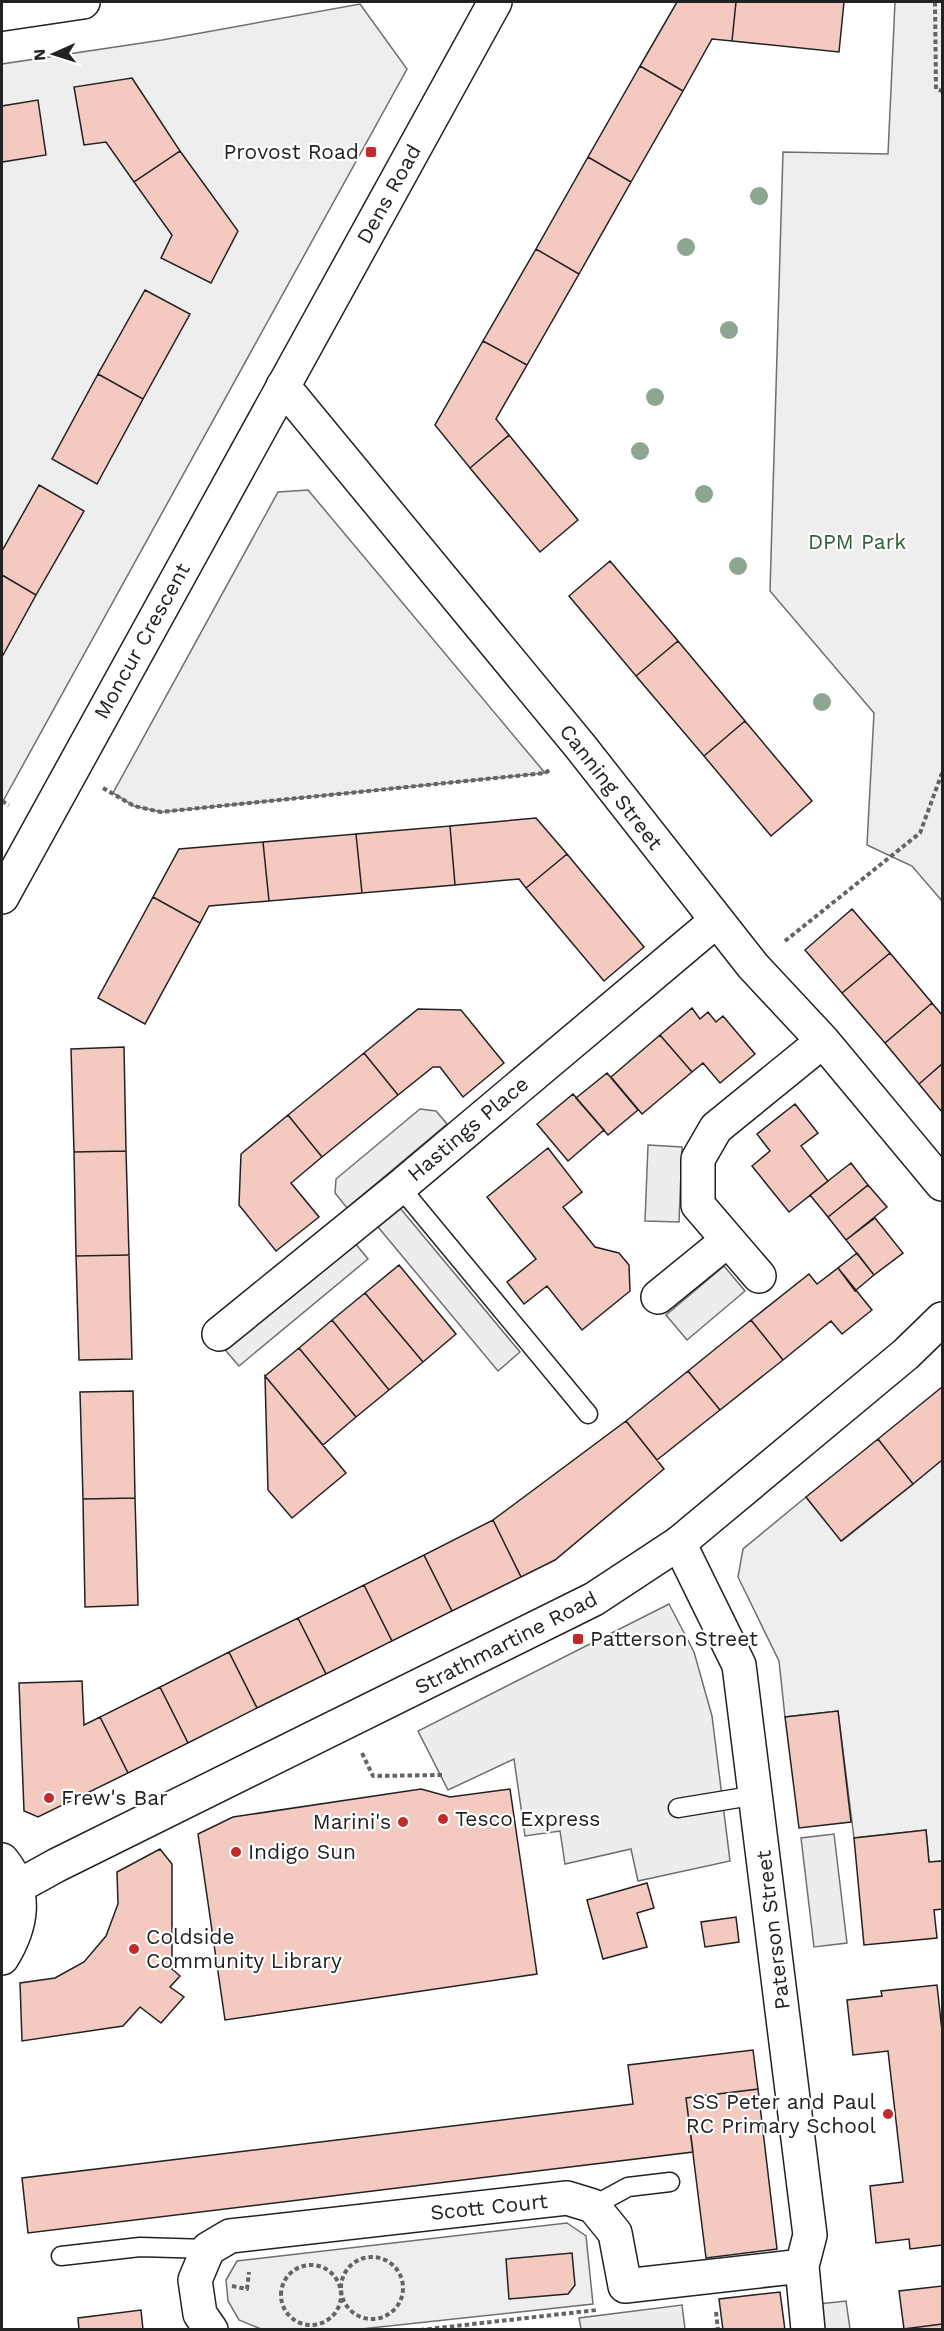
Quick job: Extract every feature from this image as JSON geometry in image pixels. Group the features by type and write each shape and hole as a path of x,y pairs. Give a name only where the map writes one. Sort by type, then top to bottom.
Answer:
{"street":[{"path":"2,14 83,2"},
{"name":"Dens Road","path":"283,386 495,2"},
{"name":"Canning Street","path":"283,386 580,746 753,966 823,1041 942,1184"},
{"name":"Moncur Crescent","path":"2,897 283,386"},
{"name":"Hastings Place","path":"219,1334 400,1186 716,921"},
{"path":"759,1276 698,1205 698,1159 716,1128 823,1041"},
{"path":"658,1297 728,1240"},
{"name":"Strathmartine Road","path":"9,1874 57,1865 594,1599 679,1543 906,1354 942,1319"},
{"name":"Paterson Street","path":"679,1543 740,1665 810,2235 802,2266 808,2330"},
{"path":"2,1958 14,1939 20,1913 9,1874"},
{"name":"Scott Court","path":"208,2249 230,2236 264,2232 567,2198 593,2205"},
{"path":"593,2205 615,2233 625,2286 802,2266"},
{"path":"208,2249 195,2280 200,2314 211,2330"}],"lane":[{"path":"400,1186 588,1414"},
{"path":"678,1808 757,1795"},
{"path":"593,2205 628,2187 670,2182"},
{"path":"61,2256 140,2247 208,2249"}],"path":[{"path":"935,2 936,89 942,92"},
{"path":"113,793 134,806 161,812 510,777 545,773 580,746"},
{"path":"785,941 920,833 942,773"},
{"path":"347,1723 373,1776 443,1774"},
{"path":"283,2268 294,2269 310,2264 321,2266 331,2272 338,2281 342,2292 345,2303 352,2313 363,2318 375,2319 390,2314 401,2302 404,2285 398,2270 385,2259 369,2257 357,2260 348,2268 342,2280 342,2292 340,2304 335,2314 325,2322 314,2325 298,2323 286,2312 280,2297 283,2281 294,2269"},
{"path":"195,2280 247,2289 250,2264"},
{"path":"420,2330 605,2309"}],"green space":[{"name":"DPM Park","path":"895,2 942,2 942,901 912,866 867,845 874,713 770,591 783,152 888,154"},
{"path":"360,4 407,69 2,803 2,64 162,40"},
{"path":"308,490 545,773 161,812 134,806 113,793 278,492"},
{"path":"942,1460 942,1861 929,1862 926,1830 854,1838 838,1711 785,1717 779,1661 738,1577 743,1549 806,1497 842,1541"},
{"path":"567,2223 586,2236 593,2304 361,2329 261,2329 239,2320 228,2301 226,2280 237,2261"}],"shaded area":[{"path":"420,1109 436,1111 447,1124 347,1208 335,1193 336,1179"},
{"path":"648,1145 682,1147 679,1222 645,1221"},
{"path":"400,1208 520,1352 498,1371 378,1227"},
{"path":"350,1237 368,1259 239,1366 220,1344"},
{"path":"724,1266 745,1291 687,1340 666,1315"},
{"path":"669,1604 694,1652 712,1716 730,1861 638,1881 631,1849 565,1864 560,1831 525,1836 514,1759 448,1790 418,1731"},
{"path":"834,1834 847,1943 814,1947 801,1838"},
{"path":"846,2301 850,2329 822,2329 819,2304"},
{"path":"682,2305 685,2329 581,2329 579,2318"}],"building":[{"path":"677,2 736,2 732,41 712,39 683,91 640,66"},
{"path":"736,2 844,2 839,52 732,41"},
{"path":"640,66 683,91 631,182 588,157"},
{"path":"132,78 180,151 134,182 106,142 84,145 74,87"},
{"path":"38,100 46,155 2,162 2,106"},
{"path":"180,151 238,231 211,283 161,258 172,235 134,182"},
{"path":"588,157 631,182 579,274 536,249"},
{"path":"536,249 579,274 527,365 483,341"},
{"path":"145,290 190,314 143,399 98,374"},
{"path":"483,341 527,365 496,419 509,435 470,468 435,425"},
{"path":"98,374 143,399 97,484 52,459"},
{"path":"509,435 578,520 540,552 470,468"},
{"path":"39,485 84,511 36,595 2,575 2,551"},
{"path":"610,561 678,641 636,676 569,596"},
{"path":"2,575 36,595 2,657"},
{"path":"678,641 745,721 704,756 636,676"},
{"path":"745,721 812,801 771,836 704,756"},
{"path":"536,818 567,854 526,888 519,879 455,885 450,826"},
{"path":"450,826 455,885 362,893 356,834"},
{"path":"356,834 362,893 269,901 263,842"},
{"path":"263,842 269,901 209,906 200,923 153,897 179,849"},
{"path":"567,854 644,947 604,981 526,888"},
{"path":"153,897 200,923 145,1024 98,998"},
{"path":"852,909 890,953 842,993 805,950"},
{"path":"890,953 932,1003 885,1043 842,993"},
{"path":"932,1003 942,1015 942,1064 919,1084 885,1043"},
{"path":"692,1008 700,1019 708,1012 716,1022 723,1016 755,1054 720,1083 703,1063 692,1072 660,1035"},
{"path":"418,1009 461,1010 504,1063 463,1097 440,1067 433,1067 398,1095 364,1053"},
{"path":"660,1035 692,1072 642,1114 611,1077"},
{"path":"124,1047 126,1151 74,1152 71,1049"},
{"path":"364,1053 398,1095 322,1157 288,1115"},
{"path":"942,1064 942,1112 919,1084"},
{"path":"607,1073 638,1110 608,1135 576,1098"},
{"path":"573,1094 604,1130 568,1161 537,1124"},
{"path":"795,1104 818,1133 801,1146 828,1181 789,1212 752,1166 770,1151 757,1134"},
{"path":"288,1115 322,1157 291,1183 319,1217 276,1251 239,1205 241,1154"},
{"path":"548,1148 582,1192 563,1207 595,1247 619,1253 629,1265 630,1291 582,1330 547,1286 524,1304 507,1282 536,1259 487,1197"},
{"path":"126,1151 129,1255 76,1256 74,1152"},
{"path":"851,1163 868,1185 828,1217 810,1195"},
{"path":"868,1185 887,1207 846,1240 828,1217"},
{"path":"875,1218 903,1253 874,1275 846,1240"},
{"path":"857,1253 874,1275 855,1291 838,1268"},
{"path":"129,1255 132,1359 79,1360 76,1256"},
{"path":"399,1265 456,1334 423,1362 365,1293"},
{"path":"838,1268 872,1310 842,1334 831,1321 783,1360 751,1320 809,1274 817,1284"},
{"path":"365,1293 423,1362 389,1390 332,1320"},
{"path":"332,1320 389,1390 356,1417 299,1348"},
{"path":"751,1320 783,1360 720,1410 688,1371"},
{"path":"299,1348 356,1417 323,1445 265,1376"},
{"path":"688,1371 720,1410 657,1460 626,1421"},
{"path":"265,1376 346,1473 292,1518 268,1490"},
{"path":"942,1387 942,1460 913,1484 878,1439"},
{"path":"133,1391 135,1498 83,1499 80,1392"},
{"path":"626,1421 664,1469 555,1560 521,1577 493,1520"},
{"path":"878,1439 913,1484 841,1541 806,1497"},
{"path":"135,1498 138,1605 85,1607 83,1499"},
{"path":"493,1520 521,1577 452,1611 424,1555"},
{"path":"424,1555 452,1611 392,1641 364,1585"},
{"path":"364,1585 392,1641 326,1674 298,1618"},
{"path":"298,1618 326,1674 257,1708 229,1652"},
{"path":"229,1652 257,1708 188,1743 160,1687"},
{"path":"82,1681 84,1725 100,1717 128,1773 38,1817 24,1811 19,1683"},
{"path":"160,1687 188,1743 128,1773 100,1717"},
{"path":"838,1711 851,1822 799,1828 785,1717"},
{"path":"421,1789 450,1797 510,1789 537,1974 225,2020 198,1834 233,1817"},
{"path":"926,1830 929,1862 942,1861 942,1909 934,1910 937,1938 864,1945 854,1838"},
{"name":"Coldside Community Library","path":"160,1849 172,1864 172,1969 180,1976 170,1987 184,1997 161,2023 140,2007 123,2026 22,2041 20,1983 55,1978 84,1962 106,1936 118,1904 117,1872"},
{"path":"647,1883 654,1908 637,1913 647,1947 603,1959 587,1900"},
{"path":"736,1917 739,1942 705,1947 701,1922"},
{"path":"937,1985 942,2031 942,2245 910,2249 909,2239 876,2243 870,2186 903,2182 888,2051 853,2055 847,2000 882,1996 881,1991"},
{"path":"753,2050 758,2089 686,2098 693,2152 28,2233 22,2178 633,2104 628,2065"},
{"path":"758,2089 777,2249 706,2258 686,2098"},
{"path":"572,2253 575,2285 568,2294 509,2299 506,2259"},
{"path":"942,2286 942,2324 904,2329 899,2291"},
{"path":"780,2292 785,2330 723,2330 719,2299"},
{"path":"141,2310 143,2330 79,2330 78,2318"},
{"path":"942,2324 942,2330 904,2330 904,2329"}],"place":[{"name":"Provost Road","path":"371,152"},
{"name":"Patterson Street","path":"578,1639"},
{"name":"Frew's Bar","path":"49,1798"},
{"name":"Tesco Express","path":"443,1819"},
{"name":"Marini's","path":"403,1822"},
{"name":"Indigo Sun","path":"236,1852"},
{"name":"Coldside Community Library","path":"134,1949"},
{"name":"SS Peter and Paul RC Primary School","path":"888,2114"}]}
